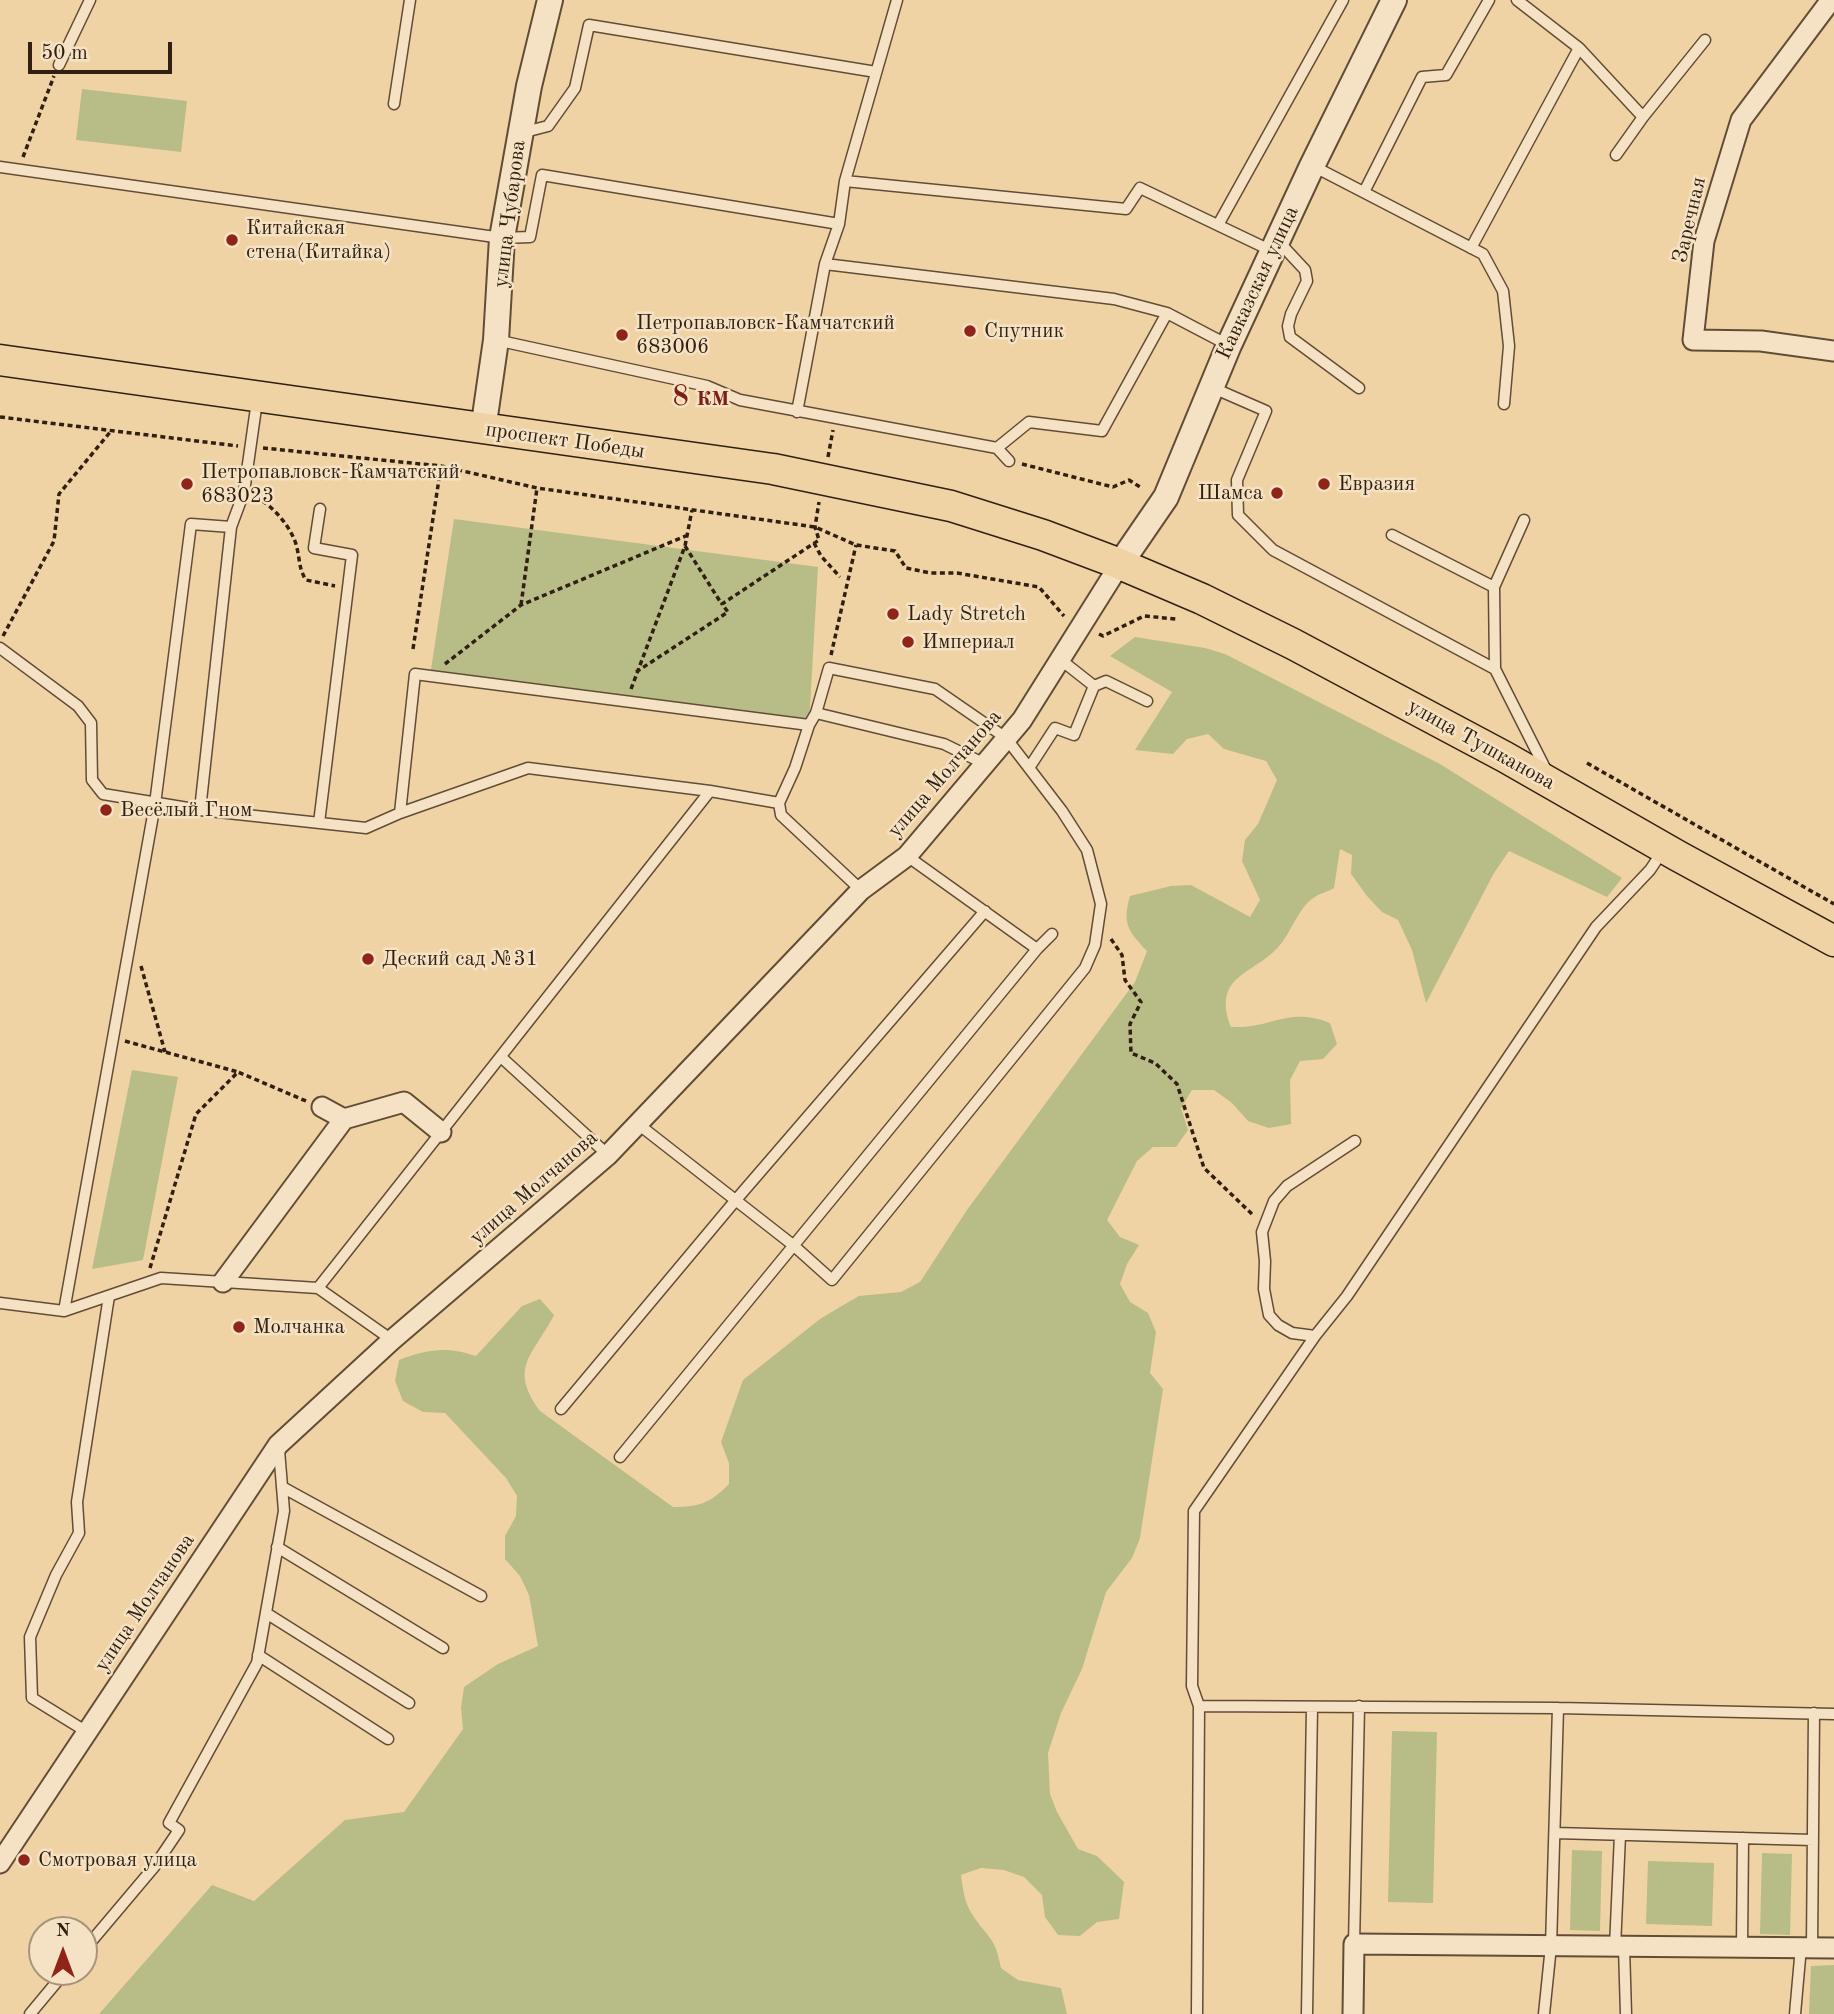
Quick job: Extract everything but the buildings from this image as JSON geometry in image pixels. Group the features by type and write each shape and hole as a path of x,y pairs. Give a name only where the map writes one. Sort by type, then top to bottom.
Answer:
{"main road":[{"name":"проспект Победы","path":"0,360 773,470 847,483 951,506 1043,535 1120,564"},
{"name":"улица Тушканова","path":"1120,564 1202,599 1293,644 1553,784 1664,849 1832,934"}],"street":[{"name":"улица Чубарова","path":"483,430 496,340 502,238 520,134 550,0"},
{"name":"Кавказская улица","path":"1120,564 1166,497 1229,345 1312,166 1394,0"},
{"name":"Заречная","path":"1831,0 1741,120 1704,241 1693,340 1761,341 1834,351"},
{"name":"улица Молчанова","path":"0,1863 278,1445 392,1340 608,1155 861,890 907,856 1022,720 1120,564"},
{"path":"223,1282 344,1119 404,1102 441,1132"},
{"path":"322,1107 344,1119"},
{"path":"1353,2014 1354,1944 1834,1948"}],"lane":[{"path":"59,65 90,0"},
{"path":"394,104 410,0"},
{"path":"797,412 825,264 839,224 845,181 897,0"},
{"path":"1218,225 1343,0"},
{"path":"1364,192 1422,77 1447,75 1489,0"},
{"path":"1517,0 1579,48 1643,117"},
{"path":"520,134 548,126 575,88 589,25 876,72"},
{"path":"1616,155 1704,40"},
{"path":"1471,248 1579,48"},
{"path":"1312,166 1483,254 1503,291 1510,346 1504,404"},
{"path":"0,167 502,238 530,237 542,175 839,224"},
{"path":"845,181 1126,209 1140,188 1218,225 1275,246 1305,270 1307,281 1291,314 1290,337 1359,388"},
{"path":"825,264 1114,299 1167,313 1229,345"},
{"path":"997,448 1029,422 1102,430 1167,313"},
{"path":"496,340 707,386 740,400 997,448 1009,461"},
{"path":"1211,387 1266,411 1237,480 1238,515 1273,550 1495,669"},
{"path":"200,810 231,527 244,492 257,397"},
{"path":"319,823 352,555 314,548 320,509"},
{"path":"1524,520 1494,587 1495,669 1553,784"},
{"path":"64,1311 155,804 191,524 231,527"},
{"path":"1392,535 1494,587"},
{"path":"0,648 78,706 91,723 92,780 103,794 200,810 366,828 400,813 528,768 779,803"},
{"path":"1061,660 1094,686"},
{"path":"638,1124 793,1245 832,1280 1085,968 1100,922 1099,890 1087,850 1062,811 1006,738 935,689 829,668 796,768 779,803 781,815 861,890"},
{"path":"400,813 415,674 808,725"},
{"path":"1029,768 1055,728 1074,735 1094,686 1106,681 1147,701"},
{"path":"816,713 944,744 985,764"},
{"path":"317,1288 710,792"},
{"path":"1197,2014 1199,1706 1192,1686 1194,1511 1315,1336 1347,1296 1595,927 1650,870 1664,849"},
{"path":"907,856 1037,949"},
{"path":"561,1409 735,1200 985,911"},
{"path":"620,1457 1052,934"},
{"path":"501,1057 608,1155"},
{"path":"1315,1336 1292,1332 1278,1325 1269,1315 1264,1289 1262,1232 1274,1202 1287,1185 1355,1141"},
{"path":"0,1303 64,1311 161,1278 317,1288 392,1340"},
{"path":"87,1732 32,1698 30,1637 56,1575 79,1533 77,1502 109,1296"},
{"path":"98,1933 154,1867 179,1830 169,1824 257,1663 284,1511 278,1445"},
{"path":"282,1488 481,1596"},
{"path":"277,1547 443,1648"},
{"path":"266,1613 409,1703"},
{"path":"258,1655 388,1739"},
{"path":"1199,1706 1558,1708 1834,1714"},
{"path":"1354,1944 1359,1706"},
{"path":"1307,2014 1312,1707"},
{"path":"1545,2014 1551,1946 1558,1708"},
{"path":"1795,2014 1806,1947 1813,1840 1814,1713"},
{"path":"1555,1833 1813,1840"},
{"path":"1620,1835 1620,1947 1626,2014"},
{"path":"1742,1947 1743,1838"},
{"path":"30,2014 53,1986"}],"path":[{"path":"18,170 59,65"},
{"path":"0,417 250,447 441,466 537,488 815,527 856,545 895,551 906,568 930,573 957,573 1039,587 1062,615 1102,636 1144,617 1176,619"},
{"path":"0,641 54,541 59,494 111,430"},
{"path":"1009,461 1112,487 1129,480 1140,487"},
{"path":"413,649 441,466"},
{"path":"521,605 537,488"},
{"path":"244,492 261,499 282,519 297,547 299,569 306,580 348,588"},
{"path":"628,702 636,672 685,546 692,510"},
{"path":"722,604 819,540 815,527"},
{"path":"430,676 521,605 688,536"},
{"path":"814,543 840,577"},
{"path":"829,668 856,545"},
{"path":"636,672 728,612 685,546"},
{"path":"1587,763 1834,904"},
{"path":"1100,922 1122,955 1125,980 1141,1002 1130,1024 1131,1053 1155,1063 1177,1083 1204,1168 1254,1216 1262,1232"},
{"path":"132,933 165,1052"},
{"path":"113,1038 238,1072 322,1107"},
{"path":"145,1283 196,1114 238,1072"}],"green space":[{"path":"82,89 187,101 181,152 76,140"},
{"path":"454,519 818,567 809,725 430,676"},
{"path":"1135,637 1205,648 1225,654 1440,764 1622,878 1607,897 1509,851 1494,873 1426,1003 1412,950 1398,920 1382,912 1367,896 1351,874 1352,855 1340,849 1334,888 1310,901 1280,945 1239,977 1227,996 1226,1009 1231,1027 1258,1025 1291,1017 1315,1018 1330,1023 1337,1044 1323,1059 1300,1061 1290,1080 1291,1124 1269,1128 1248,1121 1232,1103 1214,1090 1192,1090 1181,1108 1188,1130 1176,1147 1153,1147 1137,1161 1107,1220 1120,1237 1139,1245 1127,1264 1120,1284 1130,1302 1148,1313 1156,1332 1150,1373 1163,1389 1140,1538 1132,1558 1106,1592 1082,1669 1061,1713 1048,1753 1050,1794 1078,1849 1097,1856 1124,1882 1119,1919 1097,1922 1080,1936 1058,1935 1045,1917 1042,1895 1024,1877 1004,1870 981,1868 961,1875 967,1905 993,1943 1001,1968 1018,1980 1061,1988 1067,2014 99,2014 212,1885 254,1901 345,1820 404,1812 463,1729 461,1708 464,1687 498,1664 538,1646 529,1595 520,1576 505,1559 505,1536 516,1516 517,1496 506,1478 445,1413 423,1412 403,1401 395,1381 399,1360 437,1350 476,1356 522,1306 540,1299 554,1315 532,1352 525,1372 531,1396 540,1411 673,1507 698,1505 710,1500 729,1484 729,1463 721,1442 743,1380 820,1319 859,1296 901,1292 920,1282 967,1210 1135,982 1147,951 1128,926 1130,896 1171,886 1191,885 1250,917 1260,900 1242,861 1245,840 1258,824 1277,780 1266,761 1224,749 1208,734 1187,739 1173,754 1135,750 1172,692 1110,656"},
{"path":"132,1070 178,1077 143,1260 92,1269"},
{"path":"1392,1731 1437,1732 1433,1903 1388,1902"},
{"path":"1572,1850 1602,1851 1600,1931 1570,1930"},
{"path":"1762,1853 1792,1854 1790,1935 1760,1934"},
{"path":"1648,1861 1714,1863 1712,1926 1646,1924"},
{"path":"1834,1965 1834,2014 1809,2014 1811,1966"}],"place":[{"name":"Китайская стена(Китайка)","path":"232,240"},
{"name":"Спутник","path":"970,331"},
{"name":"Петропавловск-Камчатский 683006","path":"622,335"},
{"name":"Петропавловск-Камчатский 683023","path":"187,484"},
{"name":"Евразия","path":"1324,484"},
{"name":"Шамса","path":"1277,493"},
{"name":"Lady Stretch","path":"893,614"},
{"name":"Империал","path":"908,642"},
{"name":"Весёлый Гном","path":"106,810"},
{"name":"Деский сад №31","path":"368,959"},
{"name":"Молчанка","path":"239,1327"},
{"name":"Смотровая улица","path":"24,1860"}],"district":[{"name":"8 км","path":"701,398"}]}
